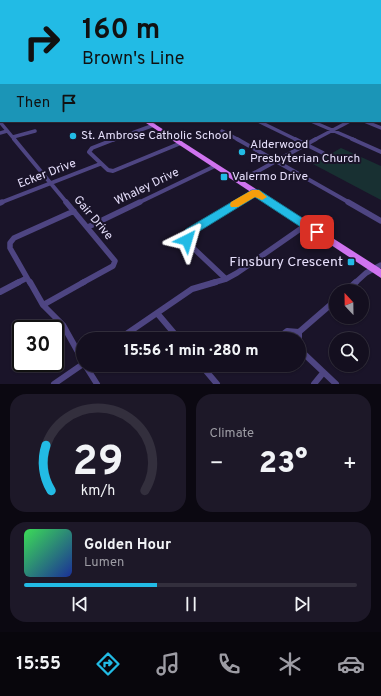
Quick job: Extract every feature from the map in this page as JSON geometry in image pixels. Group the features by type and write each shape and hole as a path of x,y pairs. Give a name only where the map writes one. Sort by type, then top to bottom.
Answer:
{"main road":[{"path":"153,124 214,166 306,225 379,269"}],"street":[{"name":"Gair Drive","path":"0,122 115,261 113,266 43,305"},
{"path":"260,122 323,154"},
{"path":"313,122 381,152"},
{"path":"240,182 348,122"},
{"path":"366,122 381,128"},
{"path":"153,124 90,149 89,152 100,164 108,170 113,171 181,143"},
{"path":"0,133 7,131"},
{"path":"13,138 35,131"},
{"path":"222,131 381,220"},
{"name":"Ecker Drive","path":"0,203 100,164"},
{"name":"Whaley Drive","path":"88,227 214,166"},
{"path":"226,279 190,244 187,240 187,236 191,231 256,192"},
{"path":"74,211 14,238 10,243 10,248 43,305 63,325 76,348"},
{"path":"129,332 192,289 226,279 237,273 306,225"},
{"path":"354,284 366,273 379,269"},
{"path":"0,292 27,278"},
{"path":"303,332 329,307"},
{"path":"157,313 173,332"},
{"path":"306,355 336,384"},
{"path":"54,384 76,370"},
{"path":"89,372 97,384"},
{"path":"207,372 217,384"},
{"path":"314,384 324,373"}],"green space":[{"path":"341,148 381,166 381,200 313,164"}],"slow traffic":[{"path":"235,205 256,192 262,197"}],"place":[{"name":"St. Ambrose Catholic School","path":"73,136"},
{"name":"Alderwood Presbyterian Church","path":"242,152"},
{"name":"Valermo Drive","path":"224,177"},
{"name":"Finsbury Crescent","path":"351,262"}],"route":[{"path":"187,240 189,232 256,192 317,232"}]}
